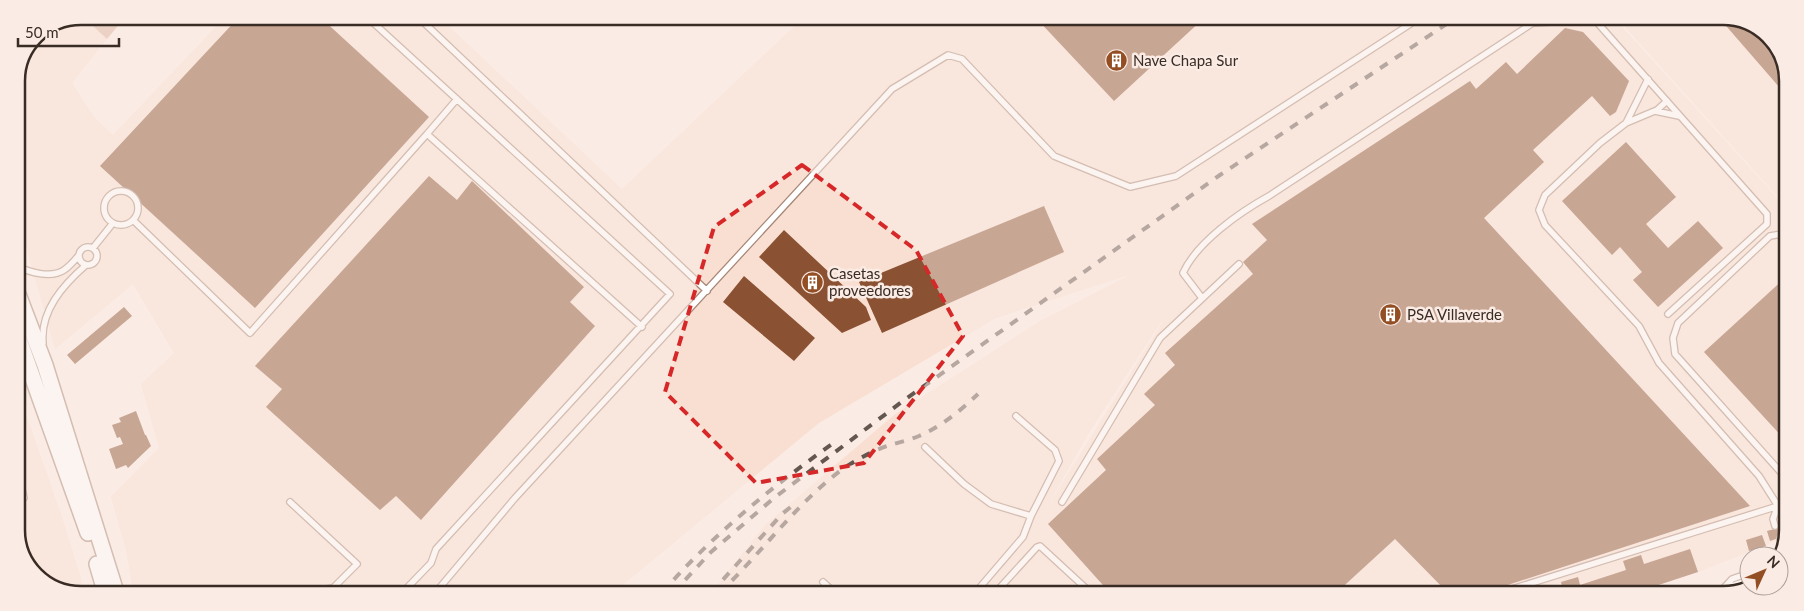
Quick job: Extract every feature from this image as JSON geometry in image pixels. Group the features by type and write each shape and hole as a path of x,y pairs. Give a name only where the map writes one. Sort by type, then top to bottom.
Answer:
{"street":[{"path":"25,313 44,365 114,586"},
{"path":"25,356 93,547 103,586"}],"lane":[{"path":"376,25 670,294 642,327 436,549 431,563 409,586"},
{"path":"426,25 707,291"},
{"path":"441,586 515,498 892,90 948,55 962,59 1054,156 1130,187 1176,176 1409,25"},
{"path":"1202,298 1184,273 1188,263 1196,252 1242,211 1269,196 1531,25"},
{"path":"1599,25 1767,214 1767,224 1668,314"},
{"path":"1626,123 1648,79"},
{"path":"133,220 250,333 457,99"},
{"path":"1667,101 1655,112 1626,123 1600,143 1545,194 1538,210 1545,225 1639,326 1658,363 1759,476 1778,506"},
{"path":"1655,112 1679,116"},
{"path":"427,134 642,327"},
{"path":"119,191 130,194 137,203 137,214 133,220 126,225 120,225 113,223 107,217 104,207 109,196 119,191"},
{"path":"93,248 113,223"},
{"path":"1779,234 1770,236 1678,323 1673,338 1675,354 1779,470"},
{"path":"25,270 54,274 65,270 84,247 93,248"},
{"path":"44,365 41,330 48,308 68,282 86,265 93,264 97,258 93,248"},
{"path":"79,255 80,260 86,265"},
{"path":"1062,502 1160,338 1239,264"},
{"path":"981,586 1022,537 1030,516 1059,461 1055,450 1016,416"},
{"path":"925,447 964,484 992,504 1030,516"},
{"path":"290,502 357,564 335,586"},
{"path":"1775,526 1773,519 1778,506"},
{"path":"1522,586 1778,506"},
{"path":"1001,586 1040,546 1083,586"},
{"path":"1726,586 1732,579 1739,577"},
{"path":"823,582 827,586"}],"highlighted area":[{"path":"802,165 916,250 963,336 864,463 756,483 665,392 714,227"}],"shaded area":[{"path":"92,25 107,39 72,83 94,117 113,135 217,25 448,25 622,189 796,25 1620,25 1779,200 1778,540 1764,546 1739,546 1739,556 1655,586 717,586 765,525 894,415 1040,321 1132,274 996,318 819,423 621,586 132,586 126,550 111,497 159,448 141,384 174,353 133,284 55,349 25,244 25,81 29,60 41,41 50,34 70,26","holes":["1161,322 1044,512 1090,431"]},
{"path":"92,25 119,25 107,39"},
{"path":"1623,25 1730,25 1748,31 1760,39 1775,60 1779,77 1779,198"},
{"path":"25,412 60,511 82,586 70,585 56,580 41,570 29,551 25,534"}],"building":[{"path":"232,25 329,25 429,117 255,308 100,166"},
{"name":"Nave Chapa Sur","path":"1043,25 1196,25 1114,101"},
{"path":"1725,25 1741,28 1754,34 1767,47 1775,60 1779,87"},
{"name":"PSA Villaverde","path":"1565,28 1583,32 1629,81 1616,112 1610,116 1592,96 1533,150 1544,162 1484,218 1750,506 1505,586 1441,586 1395,539 1344,586 1104,586 1048,524 1106,470 1097,459 1155,405 1144,394 1175,365 1165,353 1253,274 1243,262 1267,240 1252,224 1470,81 1476,89 1506,62 1517,74"},
{"path":"1626,142 1676,197 1646,224 1668,248 1698,221 1723,248 1658,307 1633,280 1642,272 1620,247 1612,255 1562,201"},
{"path":"429,176 457,200 472,181 584,287 570,302 595,326 421,520 396,496 380,510 266,407 282,389 255,366"},
{"path":"1044,206 1064,252 882,333 859,282"},
{"name":"Casetas proveedores","path":"784,230 866,307 871,320 842,333 759,257"},
{"name":"Casetas proveedores","path":"744,276 815,338 794,361 723,302"},
{"path":"1779,283 1779,433 1704,352"},
{"path":"124,307 132,316 75,364 67,355"},
{"path":"136,411 151,446 128,468 126,465 116,469 109,449 123,444 120,437 117,438 112,425 121,422 119,418"},
{"path":"1779,528 1778,538 1770,541 1767,531"},
{"path":"1762,535 1766,546 1748,546 1746,540"},
{"path":"1690,549 1698,572 1655,586 1562,586 1561,582 1578,577 1580,585 1626,570 1623,561 1641,555 1644,564"}],"railway":[{"path":"679,586 711,552 774,498 903,401 1220,175 1445,25"},
{"path":"726,586 808,499 840,471 874,451 919,436 935,428 978,394"},
{"path":"668,586 744,512 789,475 835,442"},
{"path":"717,586 782,514 797,502"}],"place":[{"name":"Nave Chapa Sur","path":"1117,60"},
{"name":"Casetas proveedores","path":"813,282"},
{"name":"PSA Villaverde","path":"1391,314"}]}
